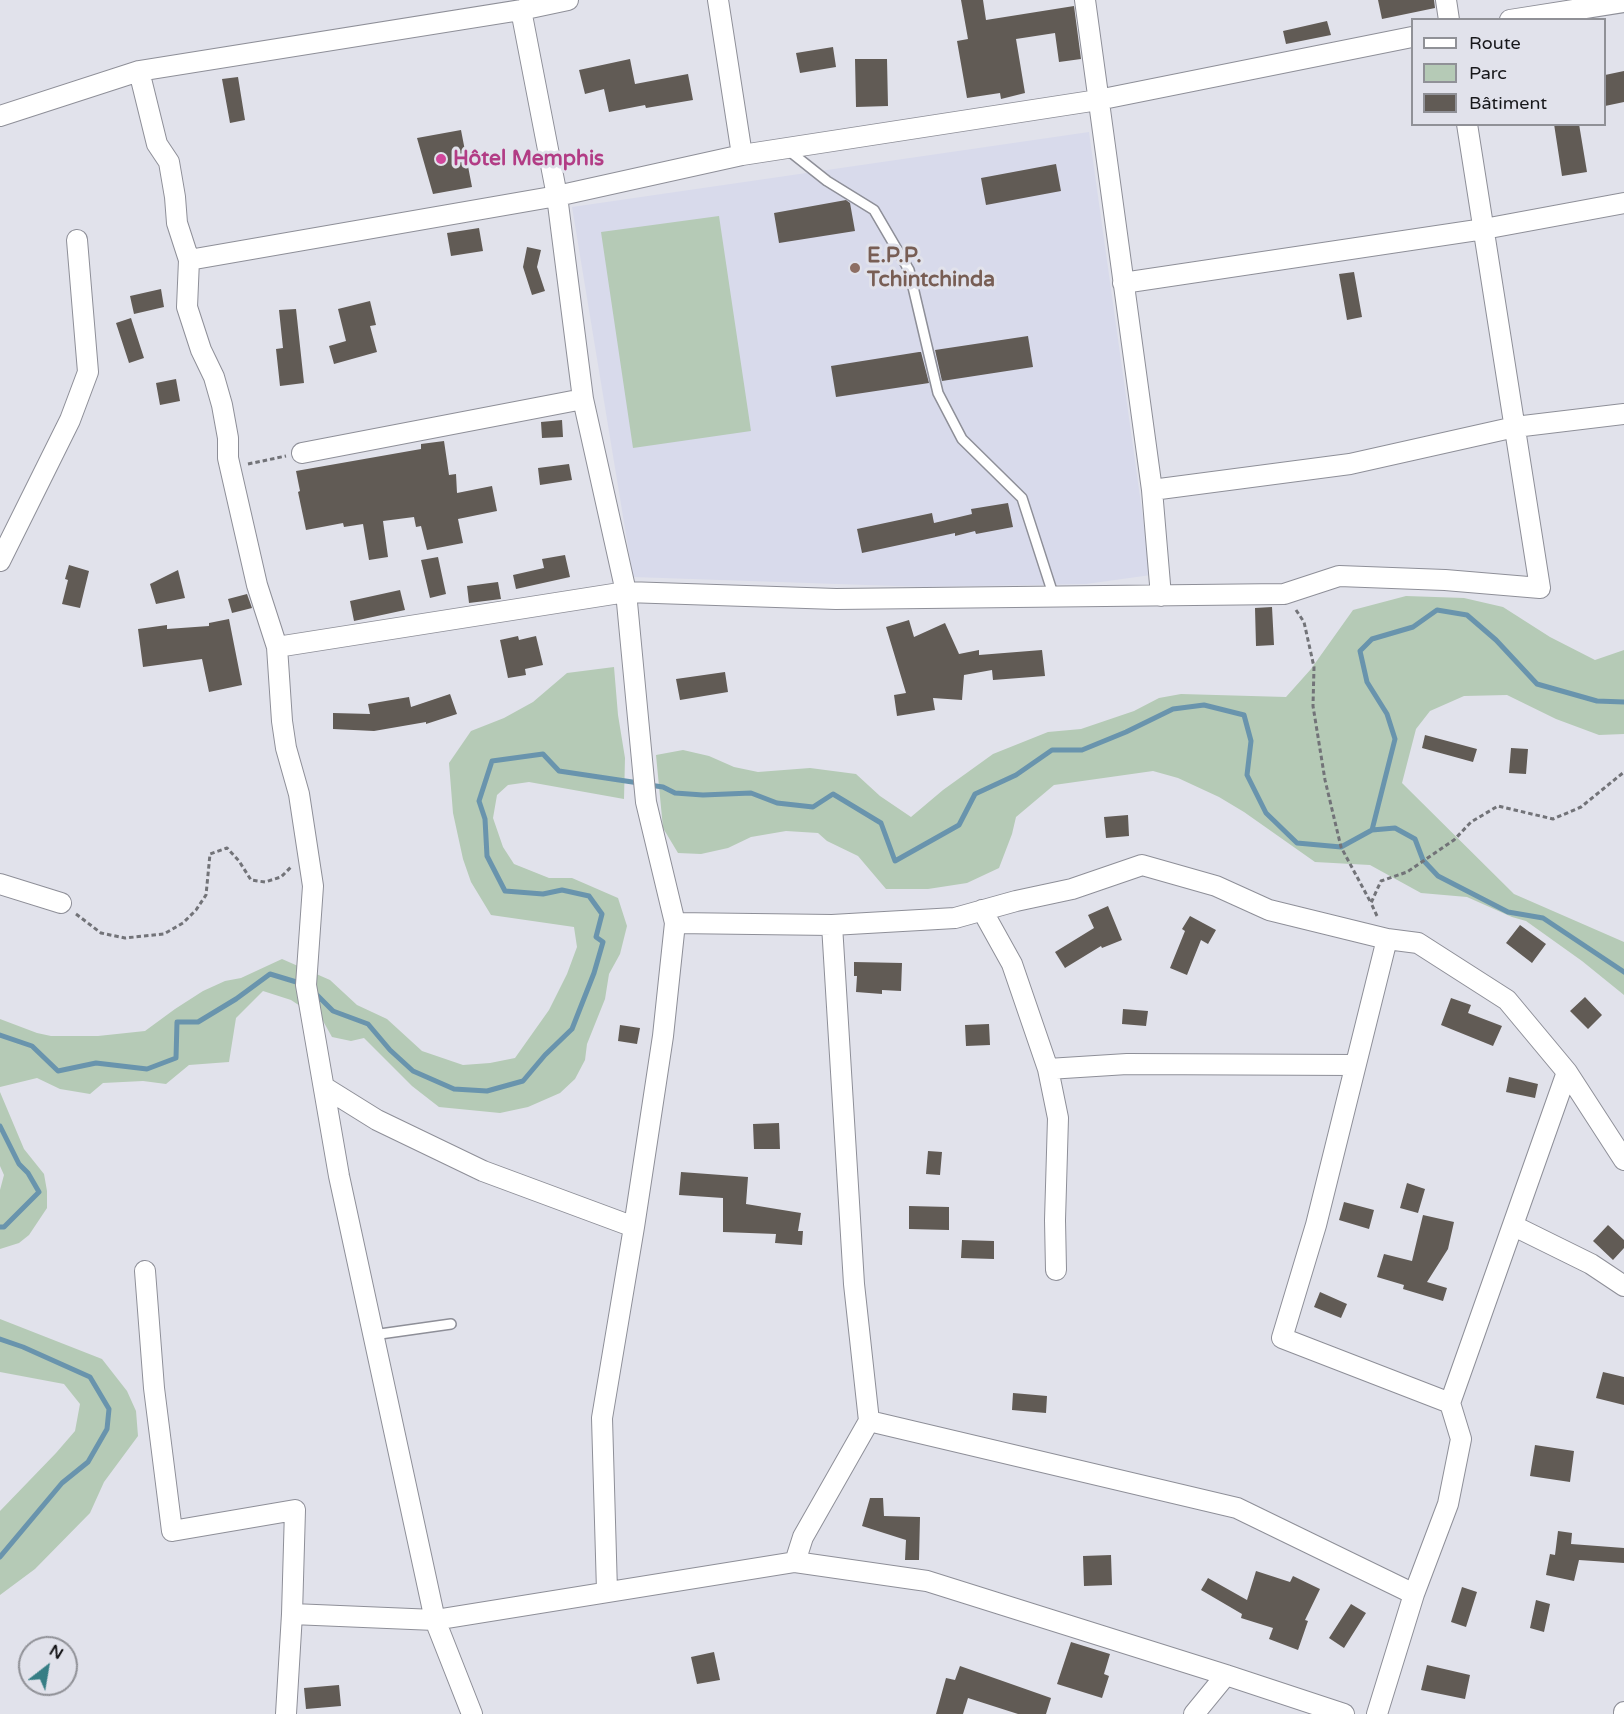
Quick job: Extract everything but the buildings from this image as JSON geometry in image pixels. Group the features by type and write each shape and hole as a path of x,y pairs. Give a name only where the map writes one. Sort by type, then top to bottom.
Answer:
{"street":[{"path":"0,116 140,71 521,10 568,0"},
{"path":"718,0 742,155"},
{"path":"1084,0 1152,490 1161,596"},
{"path":"1446,0 1449,18"},
{"path":"1523,18 1624,2"},
{"path":"521,10 557,196 583,399 626,592 646,801 675,923 663,1036 602,1418 607,1591"},
{"path":"189,260 557,196 742,155 1098,100 1411,37"},
{"path":"140,71 157,144 169,162 177,223 189,260 187,307 201,350 214,377 228,438 228,458 257,585 277,647 285,739 299,794 313,886 306,985 339,1176 435,1620 472,1714"},
{"path":"277,647 626,592 836,599 1284,594 1339,576 1444,580 1540,588 1467,126"},
{"path":"1123,283 1484,229 1624,203"},
{"path":"0,561 70,420 88,372 77,240"},
{"path":"302,453 583,399"},
{"path":"1152,490 1350,464 1515,427 1624,414"},
{"path":"675,923 832,925 956,918 1072,889 1142,865 1216,885 1269,910 1388,939 1418,943 1507,1000 1567,1072 1624,1160"},
{"path":"0,884 61,903"},
{"path":"982,910 1012,964 1048,1069 1058,1118 1056,1270"},
{"path":"795,1562 803,1537 868,1420 854,1284 832,925"},
{"path":"1388,939 1354,1065 1316,1225 1282,1338 1450,1403"},
{"path":"1048,1069 1149,1064 1354,1065"},
{"path":"1377,1714 1414,1594 1448,1504 1461,1439 1450,1403 1567,1072"},
{"path":"324,1087 377,1120 483,1171 634,1227"},
{"path":"1514,1226 1591,1264 1624,1286"},
{"path":"145,1272 154,1388 172,1531 295,1510 286,1714"},
{"path":"868,1420 1237,1508 1414,1594"},
{"path":"292,1614 435,1620 795,1562 927,1581 1344,1714"},
{"path":"1194,1714 1226,1675"}],"lane":[{"path":"786,148 827,181 874,210 909,270 938,393 962,439 1022,498 1054,597"},
{"path":"373,1335 452,1324"}],"path":[{"path":"231,468 302,453"},
{"path":"1284,594 1304,622 1314,667 1313,706 1325,780 1341,847 1388,939"},
{"path":"1371,903 1381,881 1407,872 1454,840 1471,822 1498,806 1553,819 1581,807 1624,772"},
{"path":"61,903 101,933 125,938 164,934 183,923 206,895 210,854 227,848 251,880 265,882 281,877 308,854"}],"shaded area":[{"path":"1089,132 1151,575 1086,584 925,587 633,577 572,207"}],"green space":[{"path":"719,216 751,431 633,448 601,232"},
{"path":"1406,596 1464,598 1503,607 1550,637 1595,660 1624,650 1624,734 1599,735 1556,719 1507,695 1464,696 1430,711 1416,729 1402,783 1514,894 1624,942 1624,995 1582,961 1526,921 1467,897 1421,893 1370,865 1315,862 1219,797 1178,778 1153,771 1054,785 1016,817 999,868 967,883 928,889 886,889 858,856 827,841 818,833 786,831 751,837 728,848 701,854 678,853 663,828 656,755 683,750 709,756 734,767 758,772 810,768 856,774 880,796 911,817 943,790 993,754 1048,732 1081,729 1134,711 1159,698 1181,694 1286,697 1311,669 1353,610"},
{"path":"614,667 625,758 624,799 529,782 508,785 497,795 493,818 503,847 514,864 549,878 572,878 618,898 627,926 620,954 609,974 605,999 587,1044 585,1060 575,1079 560,1093 528,1107 500,1113 439,1107 412,1086 364,1038 351,1041 332,1037 323,1021 291,1000 263,991 236,1018 229,1062 189,1065 166,1084 143,1081 103,1083 90,1094 60,1089 37,1078 0,1087 0,1019 51,1036 98,1036 145,1031 203,991 225,981 241,978 282,959 330,980 357,1005 387,1019 422,1051 463,1065 515,1058 549,1010 567,974 577,947 574,927 491,915 471,882 463,859 453,813 449,763 471,731 504,718 533,702 567,673"},
{"path":"0,1092 24,1149 44,1174 47,1208 29,1235 19,1243 0,1249 0,1190 4,1175 0,1166"},
{"path":"0,1319 102,1359 127,1391 136,1411 138,1436 104,1482 90,1513 35,1569 0,1595 0,1511 75,1431 80,1404 64,1384 0,1372"}],"waterway":[{"path":"649,785 663,787 675,793 703,795 751,793 777,803 813,807 833,794 881,823 895,861 959,825 975,794 1016,775 1052,750 1082,750 1173,709 1204,705 1244,715 1251,741 1247,775 1266,813 1297,843 1341,847 1372,830 1395,739 1387,714 1367,682 1360,651 1372,639 1413,627 1437,610 1467,615 1496,640 1537,684 1597,701 1624,702"},
{"path":"315,993 333,1011 368,1024 390,1050 413,1071 454,1089 487,1091 523,1081 545,1055 572,1029 594,973 603,942 596,937 602,914 589,896 562,890 543,894 505,891 487,856 485,819 479,801 492,761 543,754 559,771 639,783"},
{"path":"1372,830 1395,828 1415,839 1423,860 1438,876 1508,912 1543,918 1624,972"},
{"path":"0,1035 32,1046 58,1071 96,1063 147,1069 176,1058 177,1022 198,1022 236,999 270,974 303,984"},
{"path":"0,1126 19,1164 28,1173 39,1192 4,1227 0,1227"},
{"path":"0,1339 90,1377 109,1409 107,1429 88,1462 62,1483 0,1557"}],"place":[{"name":"Hôtel Memphis","path":"441,159"},
{"name":"E.P.P. Tchintchinda","path":"855,268"}]}
